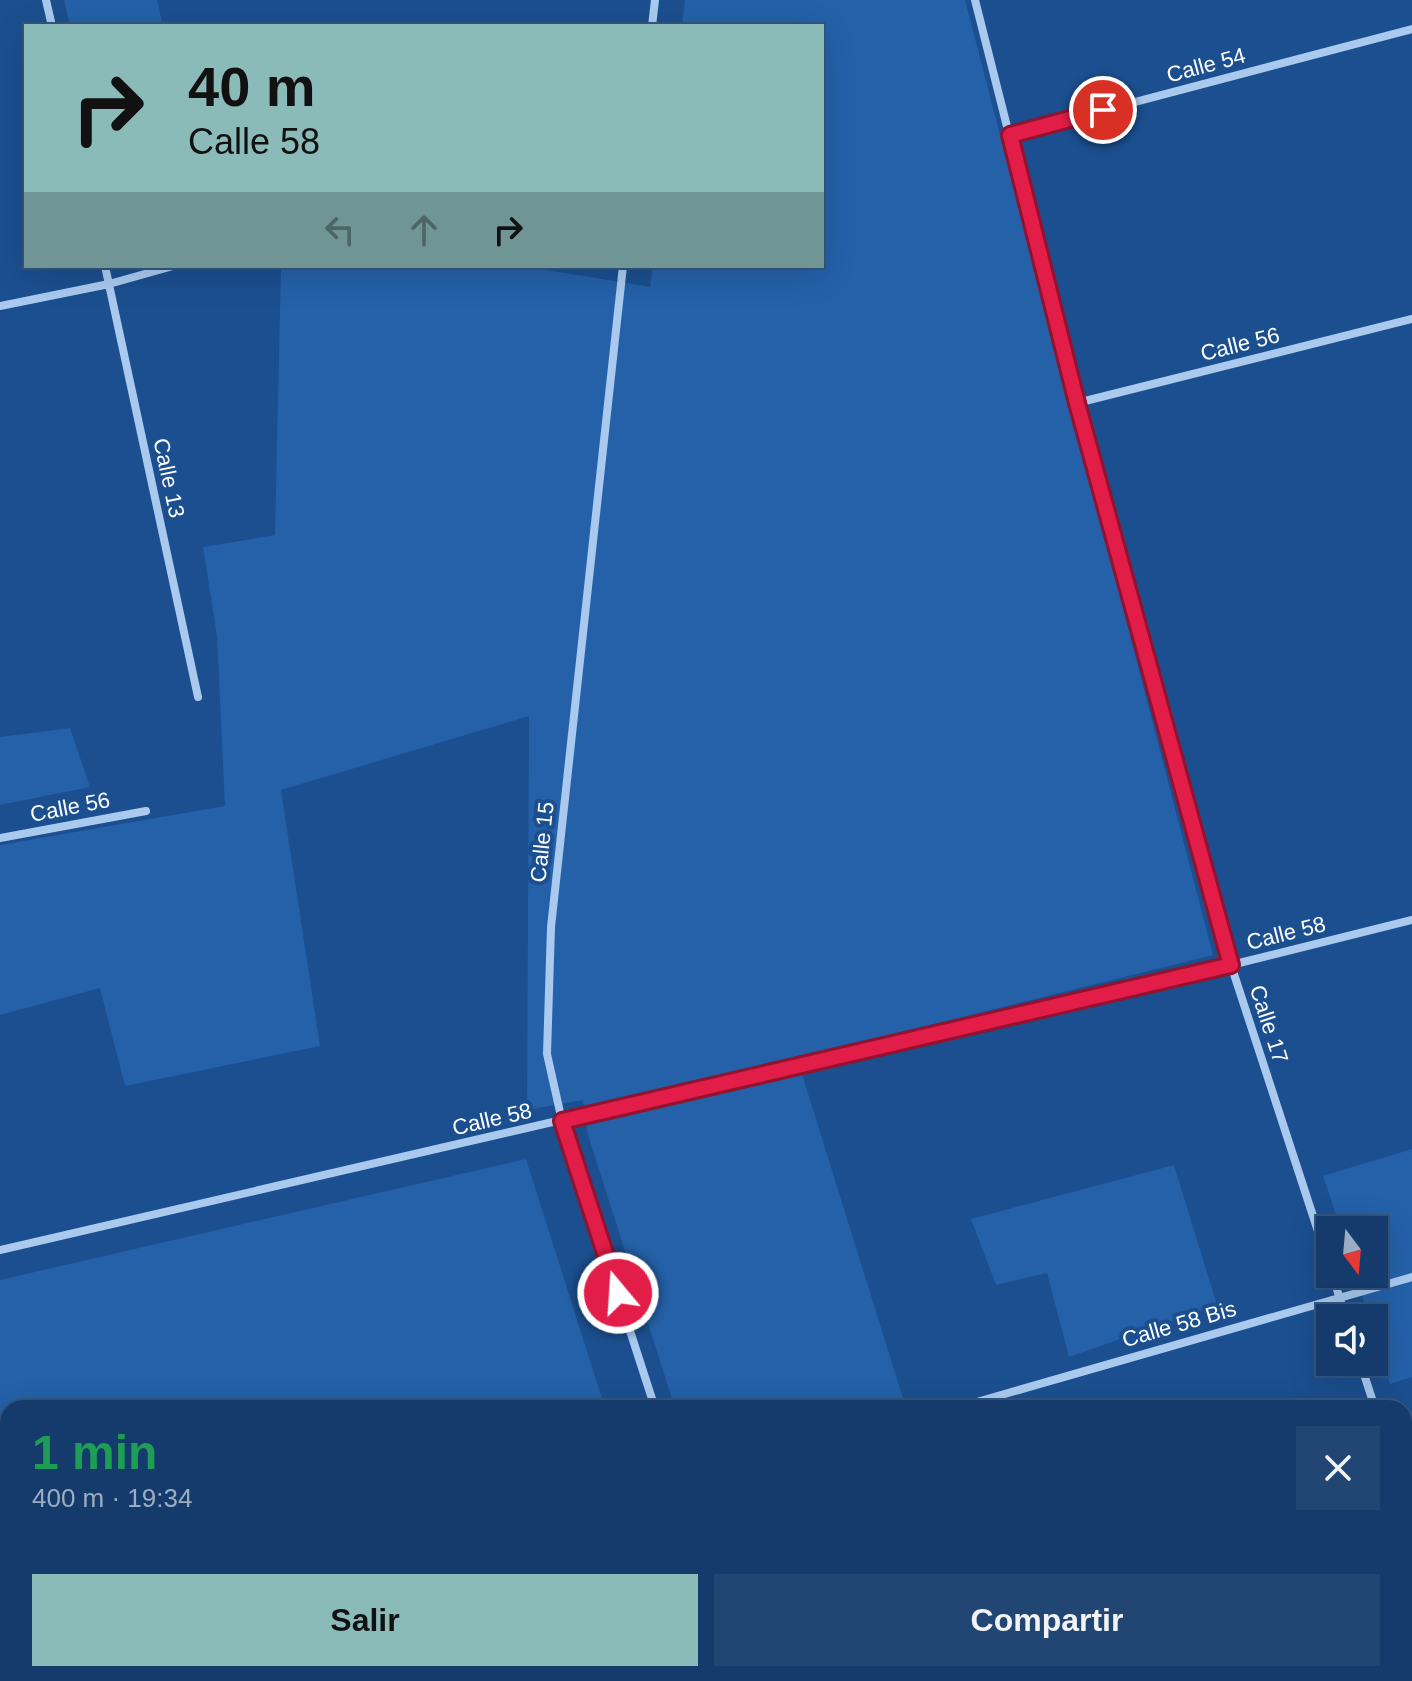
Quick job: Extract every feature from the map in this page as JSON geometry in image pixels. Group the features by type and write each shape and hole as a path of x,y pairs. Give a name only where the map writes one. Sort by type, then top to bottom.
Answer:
{"street":[{"path":"46,0 52,24"},
{"path":"652,24 655,0"},
{"name":"Calle 17","path":"975,0 1077,403 1231,965 1316,1225"},
{"name":"Calle 54","path":"1010,135 1412,29"},
{"name":"Calle 13","path":"105,268 198,697"},
{"path":"0,306 109,284 166,268"},
{"name":"Calle 15","path":"623,268 551,927 547,1054 562,1121 652,1400"},
{"name":"Calle 56","path":"1077,403 1412,319"},
{"name":"Calle 56","path":"0,838 146,811"},
{"name":"Calle 58","path":"0,1250 1231,965 1412,920"},
{"name":"Calle 58 Bis","path":"984,1400 1412,1277"},
{"path":"1336,1288 1341,1304"},
{"path":"1365,1376 1372,1400"}],"shaded area":[{"path":"64,0 157,0 163,24 70,24"},
{"path":"685,0 965,0 1213,955 797,1058 904,1400 672,1400 588,1135 583,1100 527,1110 529,716 281,790 320,1046 125,1086 100,988 0,1015 0,845 225,806 217,636 203,547 275,535 281,268 534,268 650,287 653,268 824,268 824,24 682,24"},
{"path":"70,728 90,787 0,805 0,737"},
{"path":"1412,1149 1412,1377 1390,1384 1388,1304 1365,1304 1359,1288 1388,1288 1388,1216 1336,1216 1323,1176"},
{"path":"526,1159 602,1400 0,1400 0,1280"},
{"path":"1174,1165 1217,1305 1069,1357 1047,1273 996,1285 971,1219"}],"route":[{"path":"618,1293 562,1121 1231,965 1077,403 1010,135 1103,110"}]}
